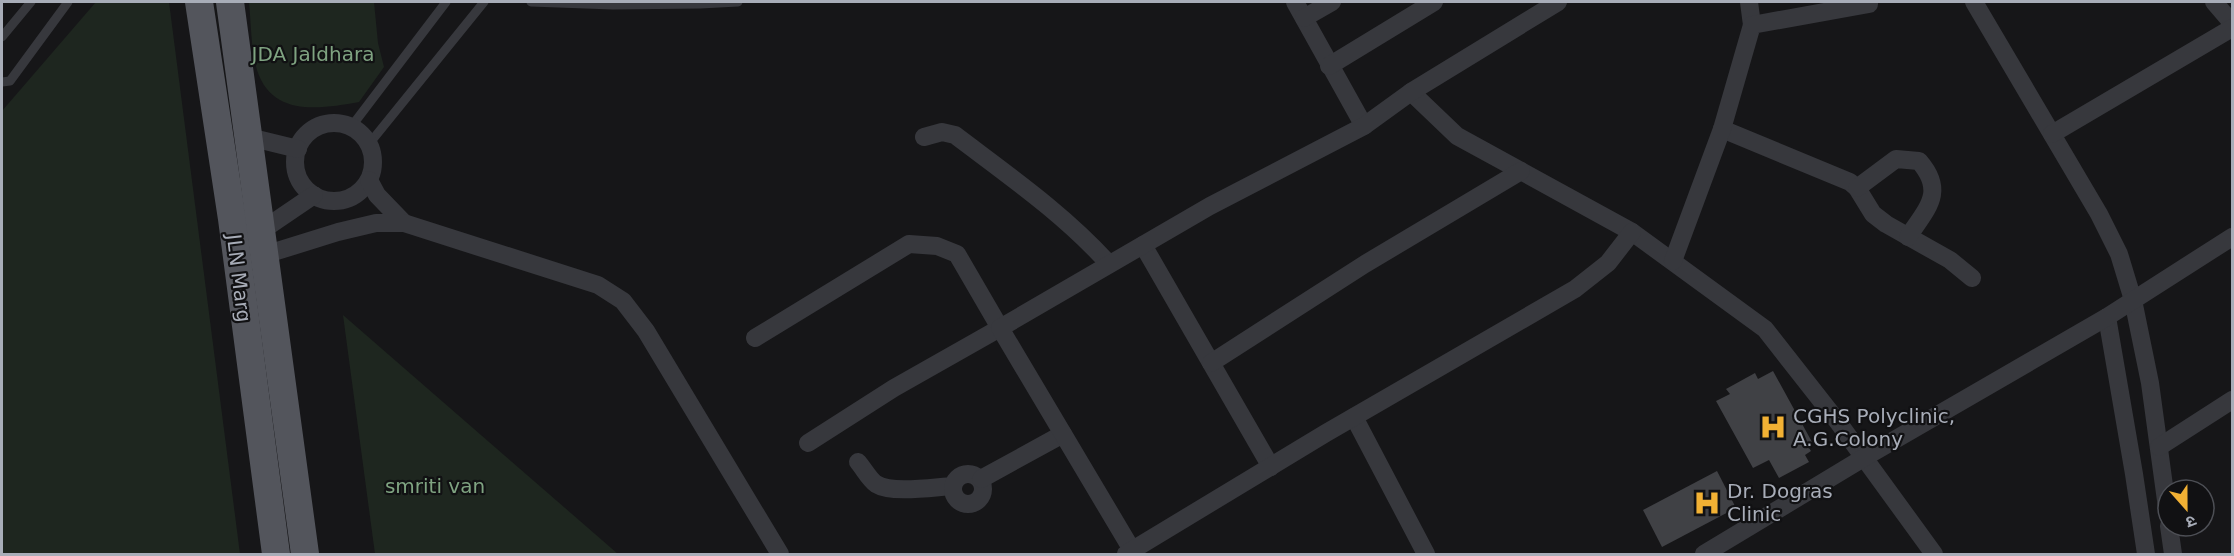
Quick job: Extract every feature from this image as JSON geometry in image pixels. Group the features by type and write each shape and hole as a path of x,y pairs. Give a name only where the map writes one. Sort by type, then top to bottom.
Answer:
{"main road":[{"name":"JLN Marg","path":"199,2 232,219 276,555"},
{"name":"JLN Marg","path":"230,2 305,555"}],"street":[{"path":"1295,2 1364,126"},
{"path":"1304,18 1332,2"},
{"path":"1329,66 1434,2"},
{"path":"808,443 894,388 1210,206 1364,126 1411,92 1558,2"},
{"path":"1673,261 1722,129 1752,25 1749,2"},
{"path":"1974,2 2099,214 2114,244 2133,300 2150,383 2163,478"},
{"path":"2214,2 2232,23"},
{"path":"1752,25 1869,4"},
{"path":"2052,135 2232,28"},
{"path":"1411,92 1457,135 1632,232 1765,329 1864,457 1934,555"},
{"path":"338,123 362,134 369,144 373,156 373,168 369,180 351,197 338,201 326,200 314,195 304,187 295,162 304,138 314,129 326,124 338,123"},
{"path":"1722,129 1850,182 1857,188 1873,214 1950,260 1972,278"},
{"path":"924,137 942,132 955,135 1032,192 1069,223 1109,264"},
{"path":"249,137 298,149"},
{"path":"1857,188 1896,159 1919,161 1929,172 1933,183 1931,200 1908,237"},
{"path":"1211,363 1365,264 1521,171"},
{"path":"369,180 377,195 404,223"},
{"path":"262,243 314,195"},
{"path":"262,243 338,232 376,223 404,223 598,285 623,301 646,332 780,555"},
{"path":"755,338 909,244 937,246 957,254 1063,434 1129,552 1354,417 1575,289 1608,264 1632,232"},
{"path":"1704,555 1864,457 2107,317 2232,237"},
{"path":"1143,245 1270,467"},
{"path":"2107,317 2146,555"},
{"path":"2159,447 2232,400"},
{"path":"1354,417 1426,555"},
{"path":"858,462 873,483 882,488 953,486 957,478 963,474 976,475 981,479 1063,434"},
{"path":"2171,538 2173,555"}],"lane":[{"path":"2,37 31,2"},
{"path":"2,82 10,81 68,2"},
{"path":"351,127 446,2"},
{"path":"369,144 484,2"},
{"path":"531,2 738,2"}],"green space":[{"path":"96,2 169,2 240,554 2,554 2,111"},
{"name":"JDA Jaldhara","path":"249,2 374,2 378,43 384,67 359,102 329,107 286,103 274,96 264,85 257,70 252,45"},
{"name":"smriti van","path":"343,315 618,554 375,554"}],"building":[{"path":"1773,371 1812,442 1807,445 1811,451 1805,455 1809,462 1779,478 1769,460 1753,468 1716,401 1730,394 1726,389 1755,373 1758,379"},
{"path":"1717,471 1736,508 1662,547 1643,510"}],"place":[{"name":"CGHS Polyclinic, A.G.Colony","path":"1773,427"},
{"name":"Dr. Dogras Clinic","path":"1707,503"}]}
